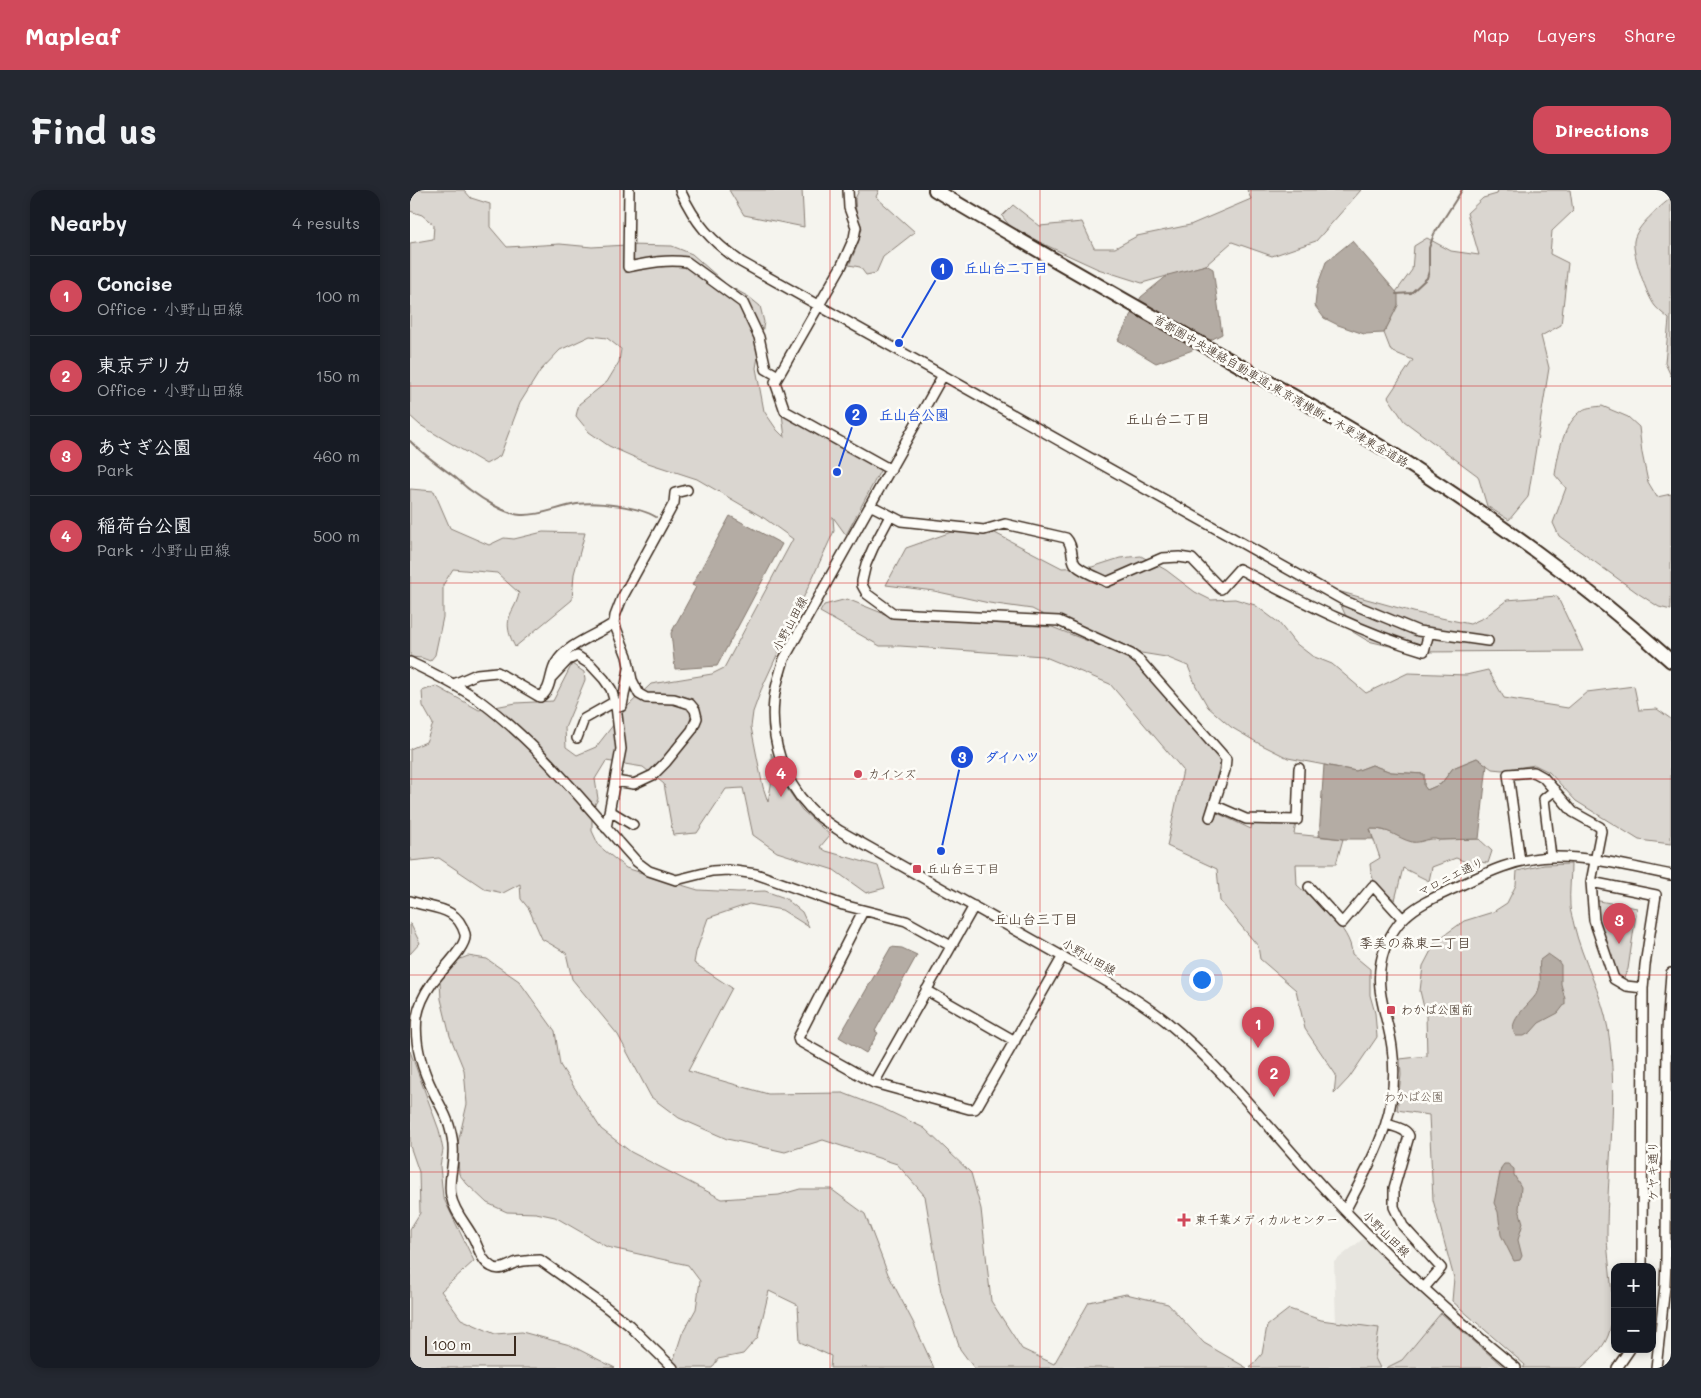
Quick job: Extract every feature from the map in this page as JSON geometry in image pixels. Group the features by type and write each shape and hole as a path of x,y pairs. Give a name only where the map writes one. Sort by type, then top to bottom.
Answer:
{"highway":[{"name":"首都圏中央連絡自動車道;東京湾横断・木更津東金道路","path":"927,190 1011,235 1395,456 1533,548 1596,596 1671,660"},
{"name":"首都圏中央連絡自動車道;東京湾横断・木更津東金道路","path":"935,190 972,213"}],"street":[{"path":"629,190 628,267 677,260 687,262 743,302 759,337 766,368 778,376"},
{"path":"680,190 688,209 698,224 723,249 741,262 1345,601 1394,622 1429,633 1488,641"},
{"path":"848,190 849,208 856,227 854,238 842,266 775,382 785,411 891,470"},
{"name":"小野山田線","path":"944,375 784,659 774,700 775,732 779,753 786,772 799,795 809,808 825,821 1063,956 1146,1006 1187,1039 1209,1060 1345,1211 1424,1288 1516,1368"},
{"path":"616,780 634,784 653,775 692,730 697,718 695,710 690,704 674,699 646,698 639,694 632,680 627,656 614,623 614,616 622,598 674,503 675,493 687,490"},
{"path":"870,505 902,521 984,530 1005,524 1066,538 1070,542 1074,563 1079,568 1107,582 1162,558 1192,558 1221,589 1239,569 1316,609 1395,643 1424,651 1429,633"},
{"path":"890,516 866,564 862,585 867,594 893,614 1059,621 1130,654 1140,661 1226,759 1225,770 1210,817"},
{"path":"454,684 477,674 497,672 540,698 544,695 556,662 573,646 614,623"},
{"path":"551,678 568,660 577,656 591,665 611,690 622,749 606,828"},
{"path":"410,662 454,684 480,702 532,744 636,862 649,871 676,880 712,872 741,871 756,874 863,911 906,921 951,946"},
{"path":"577,738 584,719 615,705 622,706 630,667"},
{"path":"1214,806 1246,819 1297,820 1299,768"},
{"path":"1520,861 1508,774 1534,772 1543,777 1573,812 1602,831 1591,882 1594,920 1614,979 1626,986 1643,988"},
{"path":"1551,857 1544,799 1555,790"},
{"path":"610,811 632,825"},
{"name":"マロニエ通り","path":"1345,1211 1378,1148 1387,1124 1393,1094 1393,1056 1388,1023 1381,1001 1380,976 1385,949 1403,919 1424,902 1440,894 1498,868 1520,861 1551,857 1595,860 1671,876"},
{"path":"1591,882 1656,895 1643,988 1642,1263"},
{"path":"1309,887 1342,923 1373,886 1403,919"},
{"path":"410,901 438,907 452,915 460,923 465,935 465,941 460,950 431,983 420,1004 416,1026 417,1044 426,1075 433,1092 443,1108 453,1139 450,1195 454,1207 468,1228 485,1262 493,1268 502,1268 517,1262 540,1260 629,1325 673,1368"},
{"path":"874,1083 974,906"},
{"path":"863,911 798,1038 799,1042 874,1083 969,1109 975,1109 1063,956"},
{"name":"ケヤキ通り","path":"1656,1368 1666,1260 1671,973"},
{"path":"926,990 1015,1040"},
{"path":"1387,1124 1404,1130 1409,1136 1394,1188 1394,1207 1403,1226 1441,1268 1424,1288"},
{"path":"1661,1330 1671,1331"},
{"path":"1617,1368 1627,1353"}],"shaded area":[{"path":"1352,241 1398,294 1398,305 1384,333 1364,334 1338,325 1324,318 1315,306 1317,287 1326,262"},
{"path":"1206,265 1213,269 1222,334 1190,351 1156,363 1118,340 1141,297 1168,275"},
{"path":"730,516 782,544 717,666 675,669 671,633 696,587 692,585"},
{"path":"1477,758 1487,765 1479,839 1432,839 1412,842 1377,829 1370,829 1373,839 1343,839 1319,836 1324,765 1356,771 1372,765 1391,772 1424,774 1424,786 1427,790 1441,784 1453,768"},
{"path":"891,947 902,948 917,955 875,1031 878,1033 866,1053 839,1037"},
{"path":"1548,954 1561,965 1561,984 1565,1004 1558,1013 1539,1023 1531,1032 1524,1036 1516,1036 1513,1030 1516,1018 1538,991 1540,960"},
{"path":"1504,1164 1508,1164 1514,1169 1514,1175 1521,1187 1519,1209 1523,1223 1518,1240 1522,1256 1520,1260 1514,1261 1501,1235 1498,1212 1494,1203 1501,1168"},
{"path":"1364,1238 1441,1313 1402,1360 1386,1368 1380,1368 1375,1358 1348,1324 1336,1323 1334,1262"}],"green space":[{"path":"410,190 464,190 471,198 490,204 490,227 507,247 560,244 592,247 627,245 672,246 692,254 727,285 749,297 760,306 764,322 756,368 764,411 777,430 785,438 782,414 881,469 846,535 833,517 834,531 761,690 753,712 751,727 763,787 768,802 772,780 771,753 786,787 802,810 830,835 820,847 826,851 878,866 885,888 866,893 834,870 777,852 753,835 743,788 726,789 697,833 673,835 664,784 643,767 606,761 595,779 598,799 592,810 592,831 599,846 626,868 698,890 765,891 785,898 802,912 809,927 782,910 749,904 708,918 694,963 732,988 688,1071 768,1094 843,1093 882,1108 924,1128 971,1173 981,1209 991,1301 1022,1349 1054,1364 1089,1302 1126,1294 1168,1304 1204,1343 1247,1368 974,1368 960,1349 941,1292 925,1196 897,1164 823,1140 785,1152 727,1139 679,1118 651,1097 618,1035 572,979 566,953 542,939 529,909 521,899 520,884 503,893 485,889 439,858 410,861 410,749 426,742 433,724 423,706 422,691 436,686 479,710 516,703 553,701 572,664 584,672 585,680 565,728 566,747 577,755 596,747 628,706 651,684 712,674 724,668 793,539 764,518 697,479 645,462 609,446 589,432 576,416 579,404 607,382 619,362 621,349 607,338 590,336 560,350 540,371 520,403 500,456 486,464 420,425 410,416 410,243 433,239 434,225 422,215 410,211"},
{"path":"729,190 802,190 804,227 744,215"},
{"path":"859,190 879,190 876,197 915,232 883,257 876,273 866,275 860,267 849,265 862,228 856,213 855,199"},
{"path":"1247,190 1361,190 1316,241 1272,256 1232,242 1206,265 1142,283 1098,269 1013,230 1002,216 1013,205 1040,226 1082,222 1094,248 1115,248 1137,236 1190,225 1251,199"},
{"path":"1498,190 1570,190 1573,211 1552,231 1550,254 1568,263 1561,325 1541,336 1549,368 1528,497 1509,520 1487,506 1478,476 1404,421 1388,397 1413,360 1391,351 1384,333 1398,305 1396,292 1412,270 1414,246 1427,238 1451,251 1479,255 1467,213 1483,198 1497,194"},
{"path":"1671,198 1671,376 1665,363 1669,319 1655,306 1648,293 1638,265 1634,241 1644,223"},
{"path":"1602,406 1628,417 1639,427 1648,482 1657,497 1671,494 1671,610 1659,607 1639,594 1559,536 1553,523 1566,488 1555,475 1566,431 1576,416 1583,410"},
{"path":"410,489 434,491 450,528 489,545 504,538 514,539 543,532 585,533 574,574 572,600 515,647 509,633 508,623 519,593 497,573 453,569 443,585 443,617 435,655 430,661 410,657"},
{"path":"957,530 991,531 1062,568 1092,567 1120,558 1141,556 1166,570 1195,592 1211,600 1235,599 1255,605 1279,623 1294,642 1312,656 1332,664 1366,693 1408,673 1466,675 1488,670 1504,698 1568,708 1587,692 1634,686 1639,710 1657,709 1671,719 1671,844 1639,840 1576,801 1549,772 1535,765 1502,770 1492,769 1477,758 1453,768 1441,784 1427,790 1424,786 1424,774 1391,772 1372,765 1356,771 1288,758 1231,727 1208,707 1196,686 1188,666 1166,657 1135,652 1061,624 1032,609 989,603 934,591 886,585 906,548"},
{"path":"1334,590 1417,613 1470,624 1485,617 1507,600 1557,596 1583,651 1415,652 1368,641 1353,632"},
{"path":"847,599 892,617 1052,627 1126,656 1137,664 1221,761 1206,817 1213,821 1217,813 1251,829 1252,822 1296,823 1294,834 1343,839 1336,864 1296,864 1297,885 1339,925 1346,934 1352,954 1370,969 1370,995 1375,1013 1377,1037 1349,1078 1334,1094 1336,1075 1305,1029 1296,990 1260,959 1258,946 1220,901 1217,869 1167,846 1183,770 1110,684 1043,656 880,646 820,612 824,605"},
{"path":"1370,829 1390,832 1413,842 1434,838 1439,840 1479,839 1492,851 1488,863 1478,862 1473,865 1456,858 1432,867 1429,881 1403,868 1395,900 1380,889 1372,877 1370,864 1380,858"},
{"name":"わかば公園","path":"1571,864 1570,911 1605,1016 1611,1055 1613,1106 1607,1208 1607,1245 1611,1286 1611,1326 1606,1341 1581,1368 1523,1368 1525,1365 1452,1301 1454,1278 1433,1200 1429,1115 1397,1110 1401,1075 1400,1059 1427,1056 1426,1016 1420,991 1423,966 1436,941 1464,921 1493,912 1507,903 1516,885 1517,871 1544,865"},
{"path":"1594,900 1637,908 1628,969 1622,982 1613,968 1601,931"},
{"path":"410,923 420,943 410,954"},
{"path":"468,956 487,959 519,981 555,1031 560,1065 601,1129 631,1152 722,1199 779,1195 800,1189 831,1189 865,1214 888,1274 934,1368 830,1368 831,1356 800,1342 798,1305 769,1291 758,1337 743,1354 718,1359 712,1368 671,1368 682,1334 696,1309 700,1281 688,1265 607,1247 555,1217 536,1213 507,1212 487,1203 459,1174 457,1147 467,1104 464,1070 450,1036 441,999 440,982 453,962"},
{"path":"410,1051 439,1130 443,1150 440,1166 443,1197 474,1261 441,1291 461,1319 495,1334 522,1332 570,1345 615,1368 410,1368 410,1229 420,1213 419,1172 410,1146"},
{"path":"1289,1309 1321,1320 1379,1328 1375,1358 1380,1368 1250,1368 1262,1354 1267,1326"},
{"path":"1441,1313 1505,1368 1386,1368 1402,1360"}],"waterway":[{"path":"1396,294 1411,293 1427,278 1429,271 1429,248 1434,234 1462,190"},
{"path":"410,441 475,494 508,512 528,515 577,504 596,503 640,510 656,517"}],"place":[{"name":"丘山台二丁目","path":"899,343"},
{"name":"丘山台公園","path":"837,472"},
{"name":"カインズ","path":"858,774"},
{"name":"稲荷台公園","path":"781,797"},
{"name":"ダイハツ","path":"941,851"},
{"name":"丘山台三丁目","path":"917,869"},
{"name":"あさぎ公園","path":"1619,944"},
{"name":"わかば公園前","path":"1391,1010"},
{"name":"Concise","path":"1258,1048"},
{"name":"東京デリカ","path":"1274,1097"},
{"name":"東千葉メディカルセンター","path":"1184,1220"}],"district":[{"name":"丘山台二丁目","path":"1168,419"},
{"name":"丘山台三丁目","path":"1036,919"},
{"name":"季美の森東二丁目","path":"1415,943"}]}
